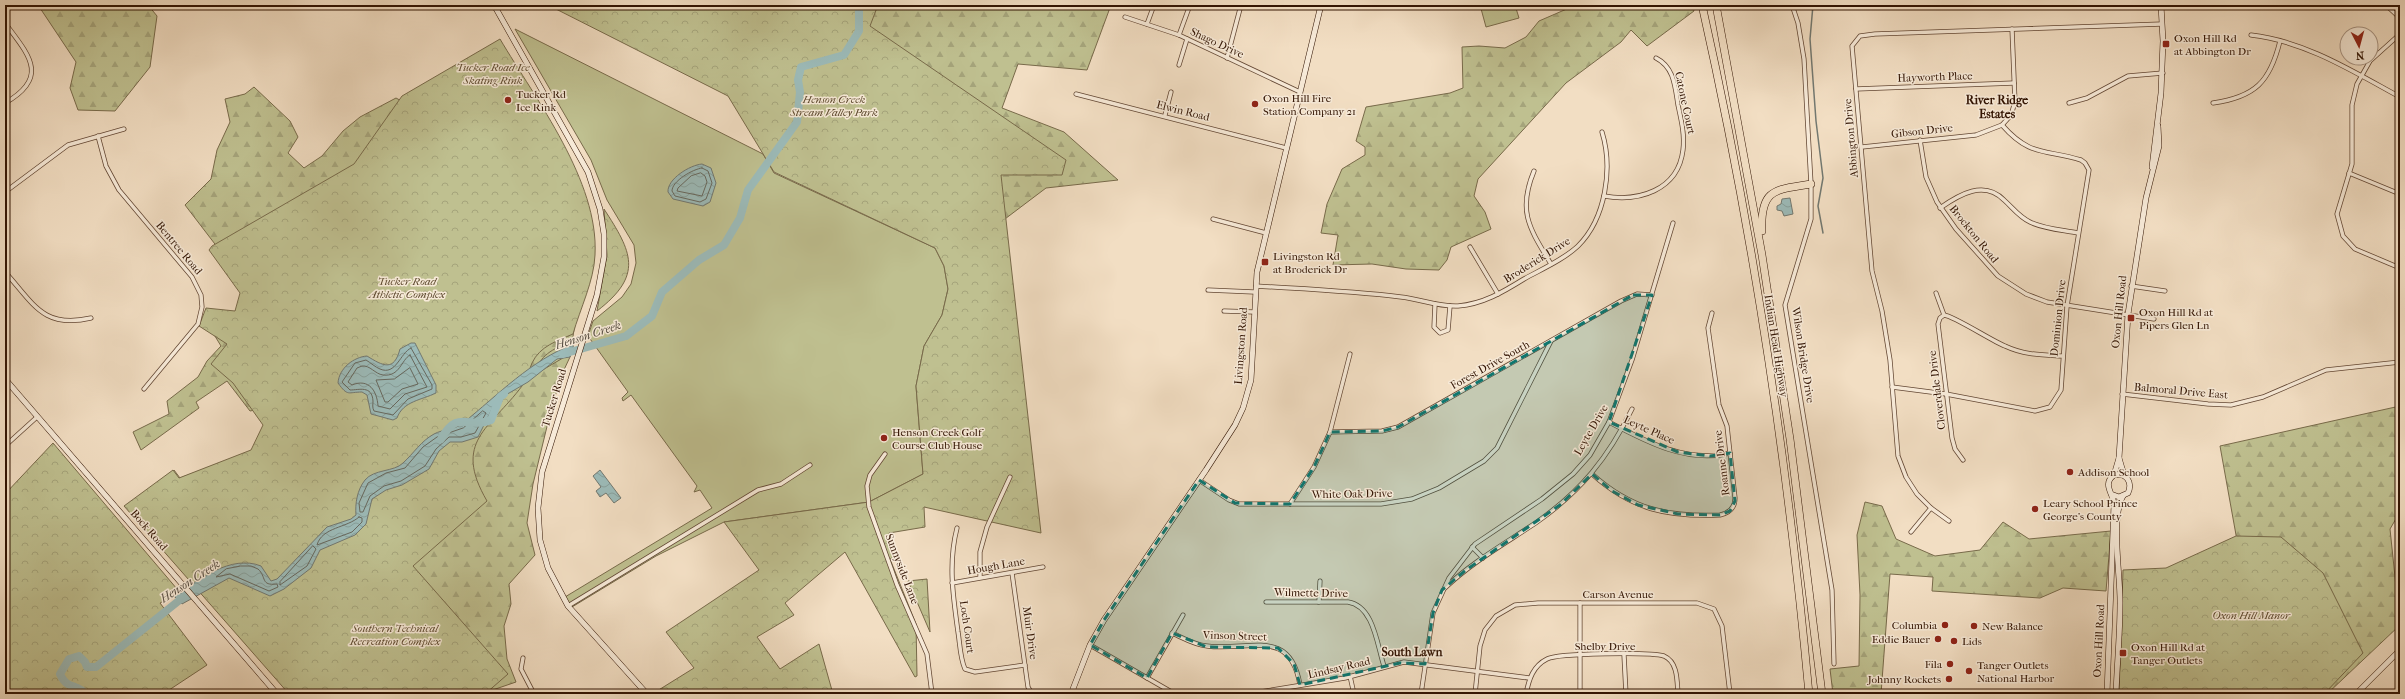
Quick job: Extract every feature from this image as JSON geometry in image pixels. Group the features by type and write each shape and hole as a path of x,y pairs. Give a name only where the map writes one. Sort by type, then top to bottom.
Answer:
{"highway":[{"name":"Indian Head Highway","path":"1702,5 1741,196 1768,360 1794,553 1809,694"},
{"name":"Indian Head Highway","path":"1716,5 1762,255 1789,434 1822,694"},
{"path":"1762,255 1761,222 1767,199 1781,188 1811,184"}],"main road":[{"name":"Tucker Road","path":"494,5 583,163 597,195 603,226 604,257 597,295 542,472 538,508 539,531 544,557 556,587 568,606 647,694"},
{"name":"Livingston Road","path":"1070,694 1090,645 1111,608 1235,426 1248,394 1251,380 1255,286 1266,233 1321,5"},
{"name":"Oxon Hill Road","path":"2114,475 2119,458 2122,394 2131,286 2152,169 2159,146 2158,126 2163,73 2161,5"},
{"name":"Bock Road","path":"5,379 277,694"},
{"name":"Oxon Hill Road","path":"2119,458 2124,475"},
{"path":"2114,475 2124,475 2128,478 2130,488 2123,496 2112,494 2108,486 2110,479 2114,475"},
{"name":"Oxon Hill Road","path":"2106,694 2114,528 2114,504 2112,494"},
{"name":"Oxon Hill Road","path":"2116,694 2120,604 2117,563 2118,508 2123,496"},
{"path":"2356,694 2400,650"}],"street":[{"path":"1147,24 1154,5"},
{"path":"1179,35 1190,5"},
{"path":"1227,58 1241,5"},
{"name":"Wilson Bridge Drive","path":"1792,5 1803,50 1811,184 1809,229 1787,293 1785,305 1832,590 1834,664"},
{"path":"2386,5 2400,18"},
{"name":"Shago Drive","path":"1125,17 1179,35 1300,92"},
{"path":"5,23 28,55 32,70 28,83 5,102"},
{"name":"Abbington Drive","path":"1950,521 1931,508 1917,494 1900,465 1897,450 1892,388 1882,311 1872,271 1862,147 1851,51 1854,42 1862,35 2162,24"},
{"path":"2002,125 2009,118 2013,109 2014,83 2012,29"},
{"path":"2251,34 2308,50 2361,75 2400,97"},
{"path":"2400,34 2376,55 2361,75 2352,102 2354,155 2337,210 2338,221 2343,236 2361,253 2400,268"},
{"path":"1179,65 1187,39"},
{"path":"2213,103 2239,98 2260,85 2272,68 2280,41"},
{"name":"Catone Court","path":"1604,196 1628,199 1651,193 1667,182 1681,160 1684,136 1674,85 1668,67 1656,58"},
{"path":"2069,103 2088,98 2128,76 2163,73"},
{"name":"Hayworth Place","path":"1856,89 2014,83"},
{"path":"1166,115 1171,92"},
{"name":"Elwin Road","path":"1076,94 1166,115 1286,148"},
{"name":"Gibson Drive","path":"1862,147 1982,134 2002,125"},
{"name":"Dominion Drive","path":"1892,388 1946,394 2029,410 2045,410 2054,404 2060,393 2067,306 2089,173 2086,164 2077,159 2032,149 2015,139 2002,125"},
{"path":"5,192 61,149 73,142 124,128"},
{"name":"Broderick Drive","path":"1255,286 1394,296 1450,306 1478,303 1498,294 1551,264 1582,242 1595,221 1604,196 1608,166 1602,132"},
{"name":"Bentree Road","path":"98,136 106,166 119,190 192,277 201,295 202,307 198,324 144,389"},
{"name":"Brockton Road","path":"1920,140 1926,177 1940,208 1972,249 1998,276 2033,297 2067,306 2154,319"},
{"path":"1534,171 1525,197 1526,213 1530,229 1551,264"},
{"path":"2349,174 2400,194"},
{"path":"1940,208 1966,192 1989,190 2001,197 2029,222 2042,227 2078,233"},
{"path":"1213,219 1266,233"},
{"name":"Leyte Drive","path":"1421,694 1433,613 1442,590 1472,547 1565,481 1590,455 1609,422 1630,366 1674,223"},
{"path":"1470,247 1498,294"},
{"path":"5,272 46,316 66,322 91,318"},
{"path":"2131,286 2165,291"},
{"path":"1208,290 1254,292"},
{"path":"1936,293 1943,316 1952,317 1973,330 2019,352 2062,356"},
{"name":"Forest Drive South","path":"1330,432 1382,432 1398,427 1630,296 1644,294 1652,295"},
{"path":"1435,304 1434,325 1438,332 1448,330 1450,306"},
{"path":"1224,311 1254,312"},
{"name":"Roanne Drive","path":"1592,474 1612,491 1638,505 1678,514 1720,516 1730,511 1735,501 1726,422 1720,409 1717,397 1708,328 1712,313"},
{"name":"Cloverdale Drive","path":"1943,316 1938,324 1946,394 1953,441 1963,460"},
{"name":"White Oak Drive","path":"1199,480 1235,503 1362,504 1396,502 1421,496 1473,469 1488,458 1502,441 1551,341"},
{"path":"1290,504 1314,467 1330,432 1350,354"},
{"name":"Balmoral Drive East","path":"2122,394 2208,404 2231,405 2263,397 2326,370 2400,362"},
{"name":"Leyte Drive","path":"1442,590 1483,558 1560,505 1592,474 1622,429 1632,409"},
{"path":"5,446 37,417"},
{"name":"Leyte Place","path":"1609,422 1659,446 1678,452 1710,456 1730,453"},
{"name":"Sunnyside Lane","path":"885,454 870,475 867,486 869,507 897,584 927,654 932,694"},
{"path":"568,606 749,495 764,488 781,484 810,466"},
{"path":"980,578 980,552 987,527 1010,477"},
{"path":"1911,532 1931,508"},
{"name":"Loch Court","path":"957,528 951,556 952,583 960,648 966,670 975,672 1025,665"},
{"path":"1472,547 1483,558"},
{"name":"Hough Lane","path":"952,583 1043,567"},
{"name":"Muir Drive","path":"1012,573 1028,687 1032,694"},
{"path":"1319,602 1320,581"},
{"name":"Wilmette Drive","path":"1266,602 1348,602 1362,608 1368,617 1384,666"},
{"path":"1580,603 1580,694"},
{"name":"Carson Avenue","path":"1475,694 1480,646 1485,630 1491,621 1501,612 1522,604 1697,603 1710,606 1718,613 1722,626 1730,694"},
{"path":"1147,678 1183,615"},
{"name":"Vinson Street","path":"1172,633 1207,646 1267,645 1278,648 1294,664 1300,686"},
{"path":"1090,645 1175,694"},
{"name":"Shelby Drive","path":"1526,694 1529,678 1540,664 1548,658 1564,654 1656,655 1667,658 1675,671 1678,694"},
{"path":"1624,655 1626,694"},
{"path":"523,658 521,669 534,694"},
{"name":"Lindsay Road","path":"1248,694 1350,676 1404,662 1529,678"},
{"path":"1350,676 1354,694"}],"highlighted area":[{"path":"1633,295 1652,295 1609,422 1678,452 1710,456 1730,453 1735,501 1730,511 1720,515 1678,514 1638,505 1612,491 1592,474 1560,505 1466,570 1442,590 1433,613 1425,664 1400,663 1300,685 1294,664 1278,648 1207,647 1172,633 1147,678 1090,645 1104,620 1199,480 1235,503 1290,504 1314,467 1330,432 1382,431 1398,427"}],"green space":[{"path":"38,5 148,5 157,16 150,67 115,111 78,110 70,88 76,62"},
{"name":"Henson Creek Stream Valley Park","path":"548,5 878,5 870,26 1066,160 1062,175 1001,175 1041,533 924,507 925,527 889,533 898,555 890,559 916,624 917,676 915,677 845,552 785,603 794,615 757,637 780,669 819,644 833,694 660,694 657,691 694,668 666,632 759,570 724,522 869,502 923,474 916,386 924,346 942,315 948,289 944,266 935,248 774,172 728,96"},
{"path":"698,5 1111,5 1087,70 1018,64 1002,108 1064,132 1118,180 1046,188 997,225"},
{"path":"1480,5 1515,5 1519,18 1486,27"},
{"path":"1569,5 1692,5 1694,11 1647,46 1631,30 1621,42 1566,83 1478,179 1474,196 1485,212 1491,229 1451,247 1447,260 1439,270 1406,269 1372,264 1333,265 1338,235 1321,233 1327,204 1342,169 1365,155 1365,147 1356,141 1366,107 1450,93 1463,88 1462,47 1479,46 1505,48 1526,37 1539,21 1569,8"},
{"path":"515,29 763,154 774,173 935,248 944,266 948,289 942,315 924,346 916,386 923,474 869,502 724,522 656,556 572,607 565,597 712,508 700,490 694,492 697,486 631,395 623,401 622,398 628,392 588,336 593,321 622,297 631,284 636,263 634,245 607,200 591,160"},
{"path":"500,39 547,115 576,170 587,199 594,227 594,265 573,334 544,348 535,357 522,386 479,437 474,450 473,464 477,481 487,501 413,566 508,674 485,694 289,694 124,506 173,470 179,478 251,450 263,425 233,383 211,364 227,344 199,326 206,308 235,311 240,293 209,250 212,246 354,164 402,96"},
{"path":"254,87 290,121 298,137 288,153 304,168 322,156 343,131 360,117 396,98 416,109 575,323 570,357 562,374 552,406 533,484 527,523 535,555 509,584 511,604 504,626 507,659 516,682 481,694 152,492 174,470 180,478 268,445 265,408 250,411 227,381 196,402 199,408 141,450 133,432 169,414 167,401 198,377 207,361 221,346 210,328 233,313 241,305 241,278 185,205 211,179 217,150 230,122 225,99 245,94"},
{"path":"604,209 621,238 629,263 627,274 622,286 612,298 597,311 607,255"},
{"path":"571,342 568,355 534,375 543,358 558,347"},
{"path":"2400,406 2400,517 2397,517 2390,529 2400,625 2327,694 2256,694 2238,546 2220,446"},
{"path":"53,443 183,596 174,597 160,603 207,665 163,694 5,694 5,494"},
{"path":"1865,502 1882,506 1896,539 1935,556 1980,550 2003,522 2029,539 2111,531 2106,591 2063,588 2040,598 1932,591 1933,577 1890,574 1881,694 1833,694 1830,669 1859,666 1860,595 1857,535"},
{"name":"Oxon Hill Manor","path":"2236,536 2281,537 2323,573 2363,653 2324,694 2119,694 2123,570 2166,568"},
{"path":"927,579 930,632 908,581"}],"water":[{"path":"702,164 711,168 716,183 710,202 703,206 673,199 668,192 671,182 691,167"},
{"path":"1790,198 1793,214 1784,216 1782,211 1777,210 1777,206 1781,204 1782,199"},
{"path":"411,343 415,343 436,385 436,393 408,404 400,412 397,418 393,420 371,414 367,395 362,392 348,393 338,383 344,368 352,361 367,356 383,364 391,364 398,356 400,349"},
{"path":"574,344 570,357 557,359 528,382 504,396 494,405 478,437 462,442 450,442 439,451 429,469 402,485 386,490 372,499 366,524 355,535 320,550 311,568 284,589 270,596 229,578 182,604 174,596 215,570 238,563 250,563 261,566 271,581 277,579 327,527 351,519 356,515 358,493 362,484 369,476 399,466 429,437 438,432 460,425 543,359"},
{"path":"600,470 621,498 614,503 606,493 600,497 596,491 601,487 593,476"}],"waterway":[{"name":"Henson Creek","path":"563,354 626,336 652,316 662,292 699,260 724,245 740,218 748,190 797,122 800,92 798,80 801,67 844,55 859,31 859,8 863,5"},
{"path":"1813,5 1810,39 1816,121 1823,178 1818,206 1823,233"},
{"name":"Henson Creek","path":"441,439 453,424 459,422 476,423 491,420 500,397 504,394"},
{"name":"Henson Creek","path":"86,694 79,688 66,682 60,674 69,659 79,656 85,662 87,667 96,667 186,595"}],"place":[{"name":"Oxon Hill Rd at Abbington Dr","path":"2166,44"},
{"name":"Tucker Rd Ice Rink","path":"508,100"},
{"name":"Oxon Hill Fire Station Company 21","path":"1255,104"},
{"name":"Livingston Rd at Broderick Dr","path":"1265,262"},
{"name":"Oxon Hill Rd at Pipers Glen Ln","path":"2131,318"},
{"name":"Henson Creek Golf Course Club House","path":"884,438"},
{"name":"Addison School","path":"2070,472"},
{"name":"Leary School Prince George's County","path":"2035,509"},
{"name":"Columbia","path":"1945,625"},
{"name":"New Balance","path":"1974,626"},
{"name":"Eddie Bauer","path":"1938,639"},
{"name":"Lids","path":"1954,641"},
{"name":"Oxon Hill Rd at Tanger Outlets","path":"2123,653"},
{"name":"Fila","path":"1950,664"},
{"name":"Tanger Outlets National Harbor","path":"1969,671"},
{"name":"Johnny Rockets","path":"1949,679"}],"district":[{"name":"River Ridge Estates","path":"1997,107"},
{"name":"South Lawn","path":"1412,652"}],"park label":[{"name":"Tucker Road Ice Skating Rink","path":"493,73"},
{"name":"Tucker Road Athletic Complex","path":"407,287"},
{"name":"Southern Technical Recreation Complex","path":"395,634"}]}
